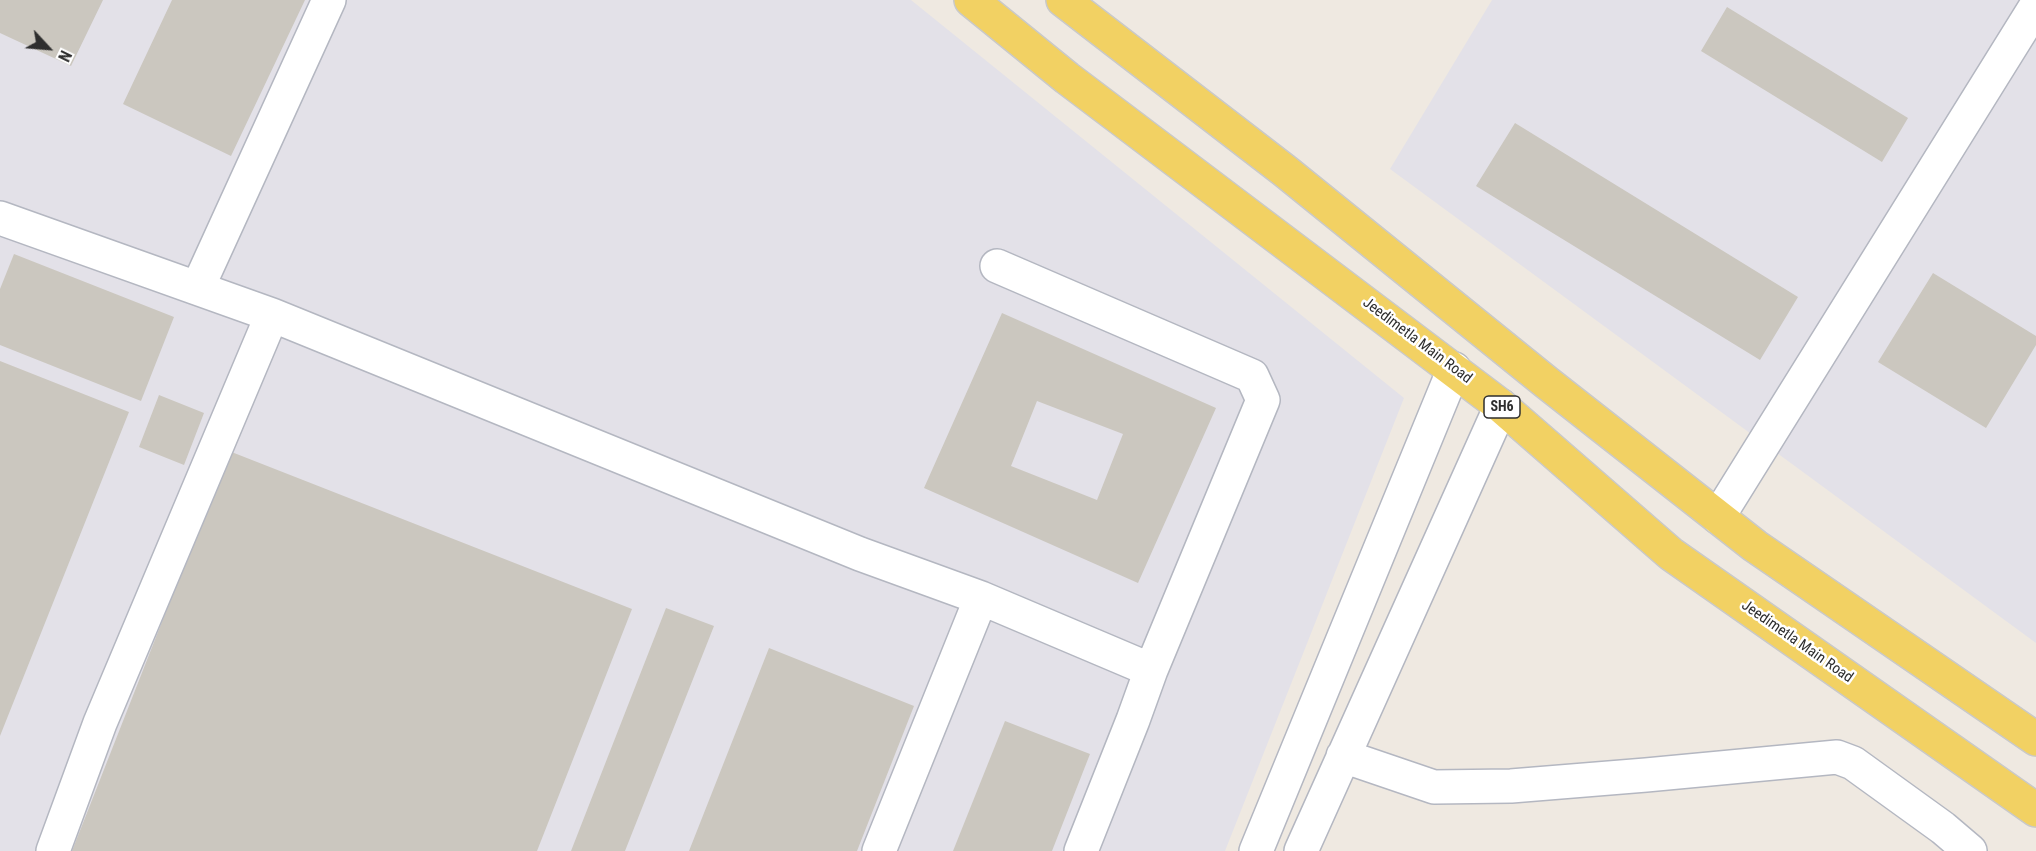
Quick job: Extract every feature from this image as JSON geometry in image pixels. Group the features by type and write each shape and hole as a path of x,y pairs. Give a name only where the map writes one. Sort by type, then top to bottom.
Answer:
{"main road":[{"name":"Jeedimetla Main Road","path":"971,0 1067,78 1501,406 1671,554 2036,810"},
{"path":"1063,0 1285,171 1755,546 2036,739"}],"lane":[{"path":"198,287 329,0"},
{"path":"1718,517 2036,6"},
{"path":"0,218 272,315 860,554 981,598 1151,670"},
{"path":"997,266 1252,376 1263,400 1151,670 1134,720 1081,851"},
{"path":"53,851 100,723 272,315"},
{"path":"1256,851 1454,369"},
{"path":"1301,851 1501,406"},
{"path":"879,851 981,598"},
{"path":"1343,756 1434,787 1511,786 1838,757 1861,769 1970,851"}],"shaded area":[{"path":"0,0 911,0 1404,398 1225,851 0,851"},
{"path":"1492,0 2036,0 2036,643 1390,169"}],"building":[{"path":"0,0 103,0 71,66 0,33"},
{"path":"172,0 305,0 231,156 123,104"},
{"path":"1727,7 1908,118 1882,162 1701,51"},
{"path":"1515,123 1798,297 1760,360 1476,186"},
{"path":"14,254 174,317 141,401 0,345 0,289"},
{"path":"1933,273 2036,336 2036,345 1986,428 1878,362"},
{"path":"1002,313 1216,408 1138,583 924,488","holes":["1037,401 1123,434 1097,500 1011,466"]},
{"path":"0,361 129,412 0,736"},
{"path":"159,395 204,413 184,465 139,447"},
{"path":"229,451 632,609 537,851 72,851"},
{"path":"666,608 714,626 625,851 571,851"},
{"path":"769,648 914,706 857,851 689,851"},
{"path":"1005,721 1090,754 1052,851 953,851"}]}
